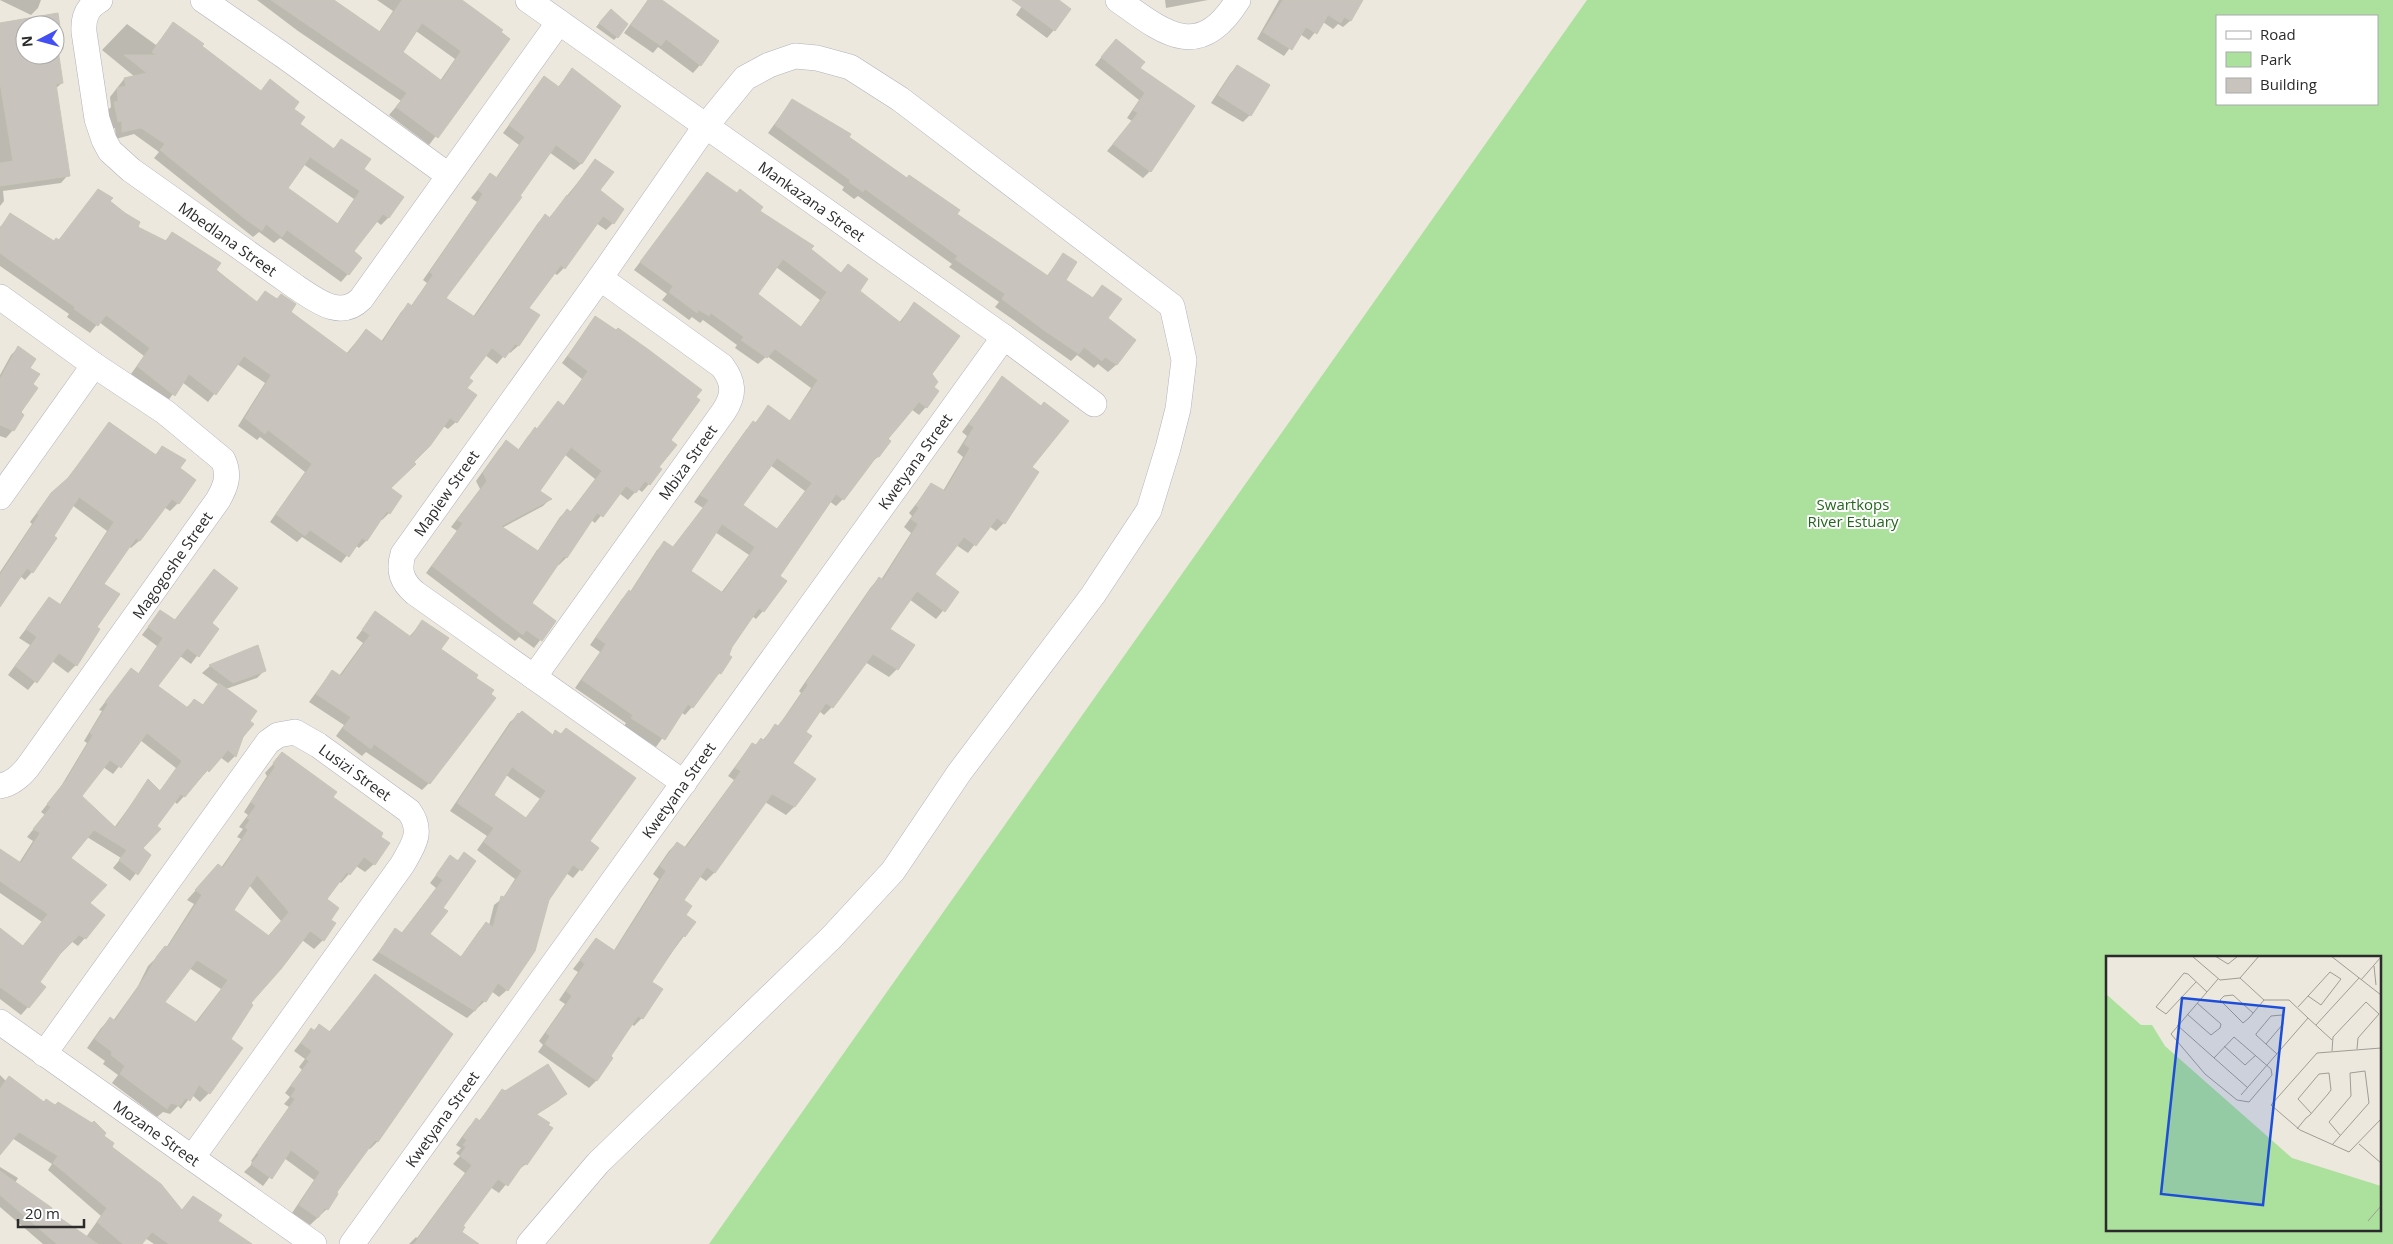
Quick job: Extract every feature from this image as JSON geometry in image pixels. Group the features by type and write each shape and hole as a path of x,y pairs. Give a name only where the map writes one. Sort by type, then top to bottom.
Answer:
{"street":[{"name":"Mbedlana Street","path":"100,0 90,7 83,24 97,119 110,151 131,170 322,304 331,308 352,306 361,299 559,22"},
{"path":"203,0 284,56 448,175"},
{"name":"Mankazana Street","path":"528,0 1004,337 1094,404"},
{"path":"1118,0 1160,30 1179,37 1204,33 1212,28 1227,17 1238,0"},
{"name":"Mapiew Street","path":"529,1244 598,1163 832,937 893,871 959,774 1093,595 1149,510 1178,409 1184,360 1172,306 900,99 850,66 817,58 795,56 769,65 745,78 705,127 600,278 433,510 403,554 401,561 402,576 409,588 684,783"},
{"name":"Mbiza Street","path":"534,676 724,411 732,394 731,380 722,366 600,278"},
{"name":"Magogoshe Street","path":"0,297 94,366 165,412 223,460 228,470 227,482 218,500 30,764 11,782 0,786"},
{"name":"Kwetyana Street","path":"352,1244 1004,337"},
{"path":"0,496 94,366"},
{"name":"Lusizi Street","path":"44,1054 268,742 278,735 294,732 318,745 409,811 417,827 417,839 402,865 192,1158"},
{"name":"Mozane Street","path":"0,1022 314,1244"}],"green space":[{"name":"Swartkops River Estuary","path":"1587,0 2393,0 2393,1244 709,1244"}],"building":[{"path":"271,0 334,0 380,32 402,0 462,0 503,30 501,32 510,39 438,138 396,107 407,93","holes":["422,23 461,51 442,81 403,52"]},
{"path":"648,0 662,0 719,41 701,66 666,39 661,46 631,25"},
{"path":"1012,0 1059,0 1071,9 1055,31"},
{"path":"1283,0 1363,0 1351,21 1344,17 1341,23 1328,15 1317,34 1306,27 1292,50 1263,32"},
{"path":"611,9 628,24 618,38 599,23"},
{"path":"15,20 15,65 60,65 63,83 56,84 70,176 0,186 0,163 13,161 0,83 0,23"},
{"path":"173,22 204,44 202,46 261,91 270,79 299,102 294,109 305,117 300,124 334,149 341,139 371,159 364,169 404,197 389,218 383,214 354,251 362,258 349,275 287,230 282,237 266,224 262,231 160,150 165,144 141,128 122,132 122,121 118,122 114,102 118,101 117,88 126,86 124,78 147,73 124,55 157,55 152,52","holes":["310,157 360,191 338,224 288,188"]},
{"path":"1116,39 1145,62 1140,68 1195,106 1151,172 1113,144 1138,113 1133,110 1145,93 1101,57"},
{"path":"1237,65 1270,85 1251,116 1218,95"},
{"path":"572,68 621,106 582,164 556,145 520,196 522,197 446,298 475,317 545,214 550,218 567,195 568,197 595,159 614,172 600,190 624,209 614,224 603,216 565,269 561,265 529,308 540,315 519,346 515,344 505,358 492,348 469,378 473,381 467,388 477,395 457,423 450,418 430,446 414,462 416,464 391,488 402,496 390,514 387,511 367,541 362,538 349,557 310,530 305,536 276,514 312,464 268,430 265,434 245,418 271,375 244,356 216,395 189,374 175,396 137,366 150,348 106,315 98,326 0,253 0,229 10,213 54,241 56,238 59,240 98,189 113,198 110,201 125,213 140,222 138,227 166,241 172,232 221,263 216,270 257,302 265,291 277,299 281,294 296,304 291,312 348,354 366,329 383,342 408,303 412,306 433,275 430,272 483,194 478,190 490,173 497,178 525,137 509,125 544,76 559,87"},
{"path":"792,99 851,134 849,137 907,178 909,175 960,210 957,214 1048,276 1063,253 1077,262 1066,280 1093,298 1102,285 1122,299 1108,318 1136,340 1117,365 1105,357 1102,361 1084,347 1079,354 1045,331 1002,299 1005,294 955,259 958,256 865,189 863,192 849,182 850,180 775,125"},
{"path":"707,172 737,193 740,189 763,207 760,211 814,246 811,249 841,273 848,264 868,279 860,291 901,323 914,302 960,336 932,374 938,382 934,387 939,391 927,408 919,402 888,439 891,441 879,457 877,456 844,500 836,494 780,576 787,581 764,612 759,608 732,647 729,655 732,657 721,674 719,673 693,708 688,704 665,740 631,718 633,715 582,680 606,644 596,637 629,590 631,592 664,541 673,547 709,500 700,495 753,421 756,423 768,405 790,421 818,380 775,349 767,358 741,340 744,337 711,313 709,316 699,310 697,313 669,292 673,286 640,262","holes":["783,259 827,292 801,327 758,294","777,458 812,483 777,529 743,505","722,524 755,547 723,593 691,571"]},
{"path":"595,316 616,330 618,328 702,390 696,397 700,400 671,440 677,445 659,467 662,469 650,485 645,481 636,493 626,486 603,517 597,513 567,558 564,556 532,603 556,621 542,641 526,630 523,635 432,566 463,523 457,520 487,481 483,473 506,440 519,450 535,427 537,429 558,401 564,406 588,371 568,356","holes":["571,447 602,471 571,512 567,509 538,551 501,526 552,499 540,491"]},
{"path":"18,346 36,359 30,368 40,374 33,384 38,388 21,412 24,415 14,431 0,425 0,379"},
{"path":"1002,376 1041,406 1044,402 1069,421 1032,467 1039,472 1005,524 997,518 976,546 964,537 935,574 959,592 945,612 917,591 890,629 915,645 898,670 873,654 833,708 826,703 806,732 812,736 793,763 816,779 795,807 772,794 715,873 707,867 684,900 692,906 686,915 696,922 685,937 683,935 652,982 663,989 643,1019 638,1016 597,1081 545,1044 550,1036 546,1033 572,996 566,991 585,964 580,960 596,938 615,951 666,871 660,866 677,842 686,848 741,771 735,768 752,743 756,745 761,738 764,741 775,724 778,726 787,715 808,685 806,683 879,577 883,580 918,524 911,519 919,508 916,505 931,483 945,491 970,448 964,444 974,427 969,424"},
{"path":"109,422 156,455 162,446 186,460 180,468 196,480 179,504 172,499 140,541 136,538 104,584 120,594 97,627 100,629 77,666 59,653 37,683 15,666 37,637 26,629 49,597 61,605 114,522 79,497 54,536 57,538 33,573 27,568 0,607 0,575 51,493 69,477"},
{"path":"214,569 238,588 212,623 219,629 199,657 187,648 158,686 188,708 194,699 203,705 219,683 257,711 250,721 254,724 243,737 236,757 228,750 209,772 207,770 185,797 181,794 157,826 161,829 143,848 151,855 138,875 119,860 127,850 94,830 71,858 107,885 90,903 105,915 86,939 79,935 60,954 40,982 46,987 29,1008 0,987 0,928 23,946 48,914 0,881 0,849 21,863 40,833 33,829 51,807 47,804 67,779 93,735 90,733 108,704 105,702 131,668 139,674 163,638 148,627 160,610 175,620","holes":["147,733 182,761 160,791 148,779 116,828 82,796 110,760 121,768"]},
{"path":"375,611 411,637 422,620 449,638 441,649 478,675 476,678 494,690 491,694 496,698 430,784 374,744 371,749 343,728 351,717 316,694 332,670 341,676 370,635 362,630"},
{"path":"258,645 266,671 233,683 209,665"},
{"path":"522,711 553,735 555,730 561,734 566,728 636,778 590,841 599,848 582,871 573,865 549,900 535,951 508,991 498,983 486,1002 482,1000 475,1011 379,952 395,928 402,933 443,880 436,875 450,855 458,861 464,852 476,861 443,908 448,911 430,934 461,957 486,922 493,927 501,896 504,897 522,871 484,842 494,828 457,803","holes":["512,767 546,791 526,818 494,795"]},
{"path":"282,752 337,792 333,797 383,833 381,837 390,843 375,865 364,857 350,875 347,872 327,899 339,908 331,920 336,923 324,941 310,931 281,969 251,1003 253,1005 231,1039 243,1048 210,1094 199,1085 190,1101 186,1098 180,1106 171,1103 167,1109 120,1074 125,1066 111,1055 112,1052 95,1039 110,1017 115,1021 157,956 165,946 168,947 202,895 195,890 218,864 223,868 248,830 245,827 250,820 247,818 256,806 251,802 275,767 273,763","holes":["257,875 289,912 269,936 234,910","197,960 228,980 197,1023 165,1002"]},
{"path":"375,974 453,1034 378,1142 375,1140 337,1192 338,1194 328,1210 325,1208 318,1218 299,1205 320,1172 291,1150 272,1179 251,1164 259,1155 257,1153 295,1099 291,1096 296,1089 291,1085 309,1061 306,1059 312,1051 301,1043 311,1028 315,1031 319,1024 330,1032"},
{"path":"548,1064 567,1094 536,1114 550,1123 548,1125 553,1128 527,1165 524,1163 508,1186 498,1179 463,1226 465,1227 462,1232 479,1244 414,1244 472,1165 460,1156 466,1147 463,1145 467,1140 463,1137 476,1118 480,1121 502,1089 505,1091"},
{"path":"9,1076 44,1102 46,1099 55,1105 58,1102 92,1123 94,1121 106,1133 104,1136 114,1143 112,1147 161,1184 182,1210 193,1196 222,1215 218,1221 252,1244 169,1244 152,1232 142,1244 123,1244 97,1222 107,1208 53,1163 58,1156 19,1132 0,1155 0,1089"},
{"path":"0,1171 52,1208 50,1211 98,1244 57,1244 0,1195"}]}
